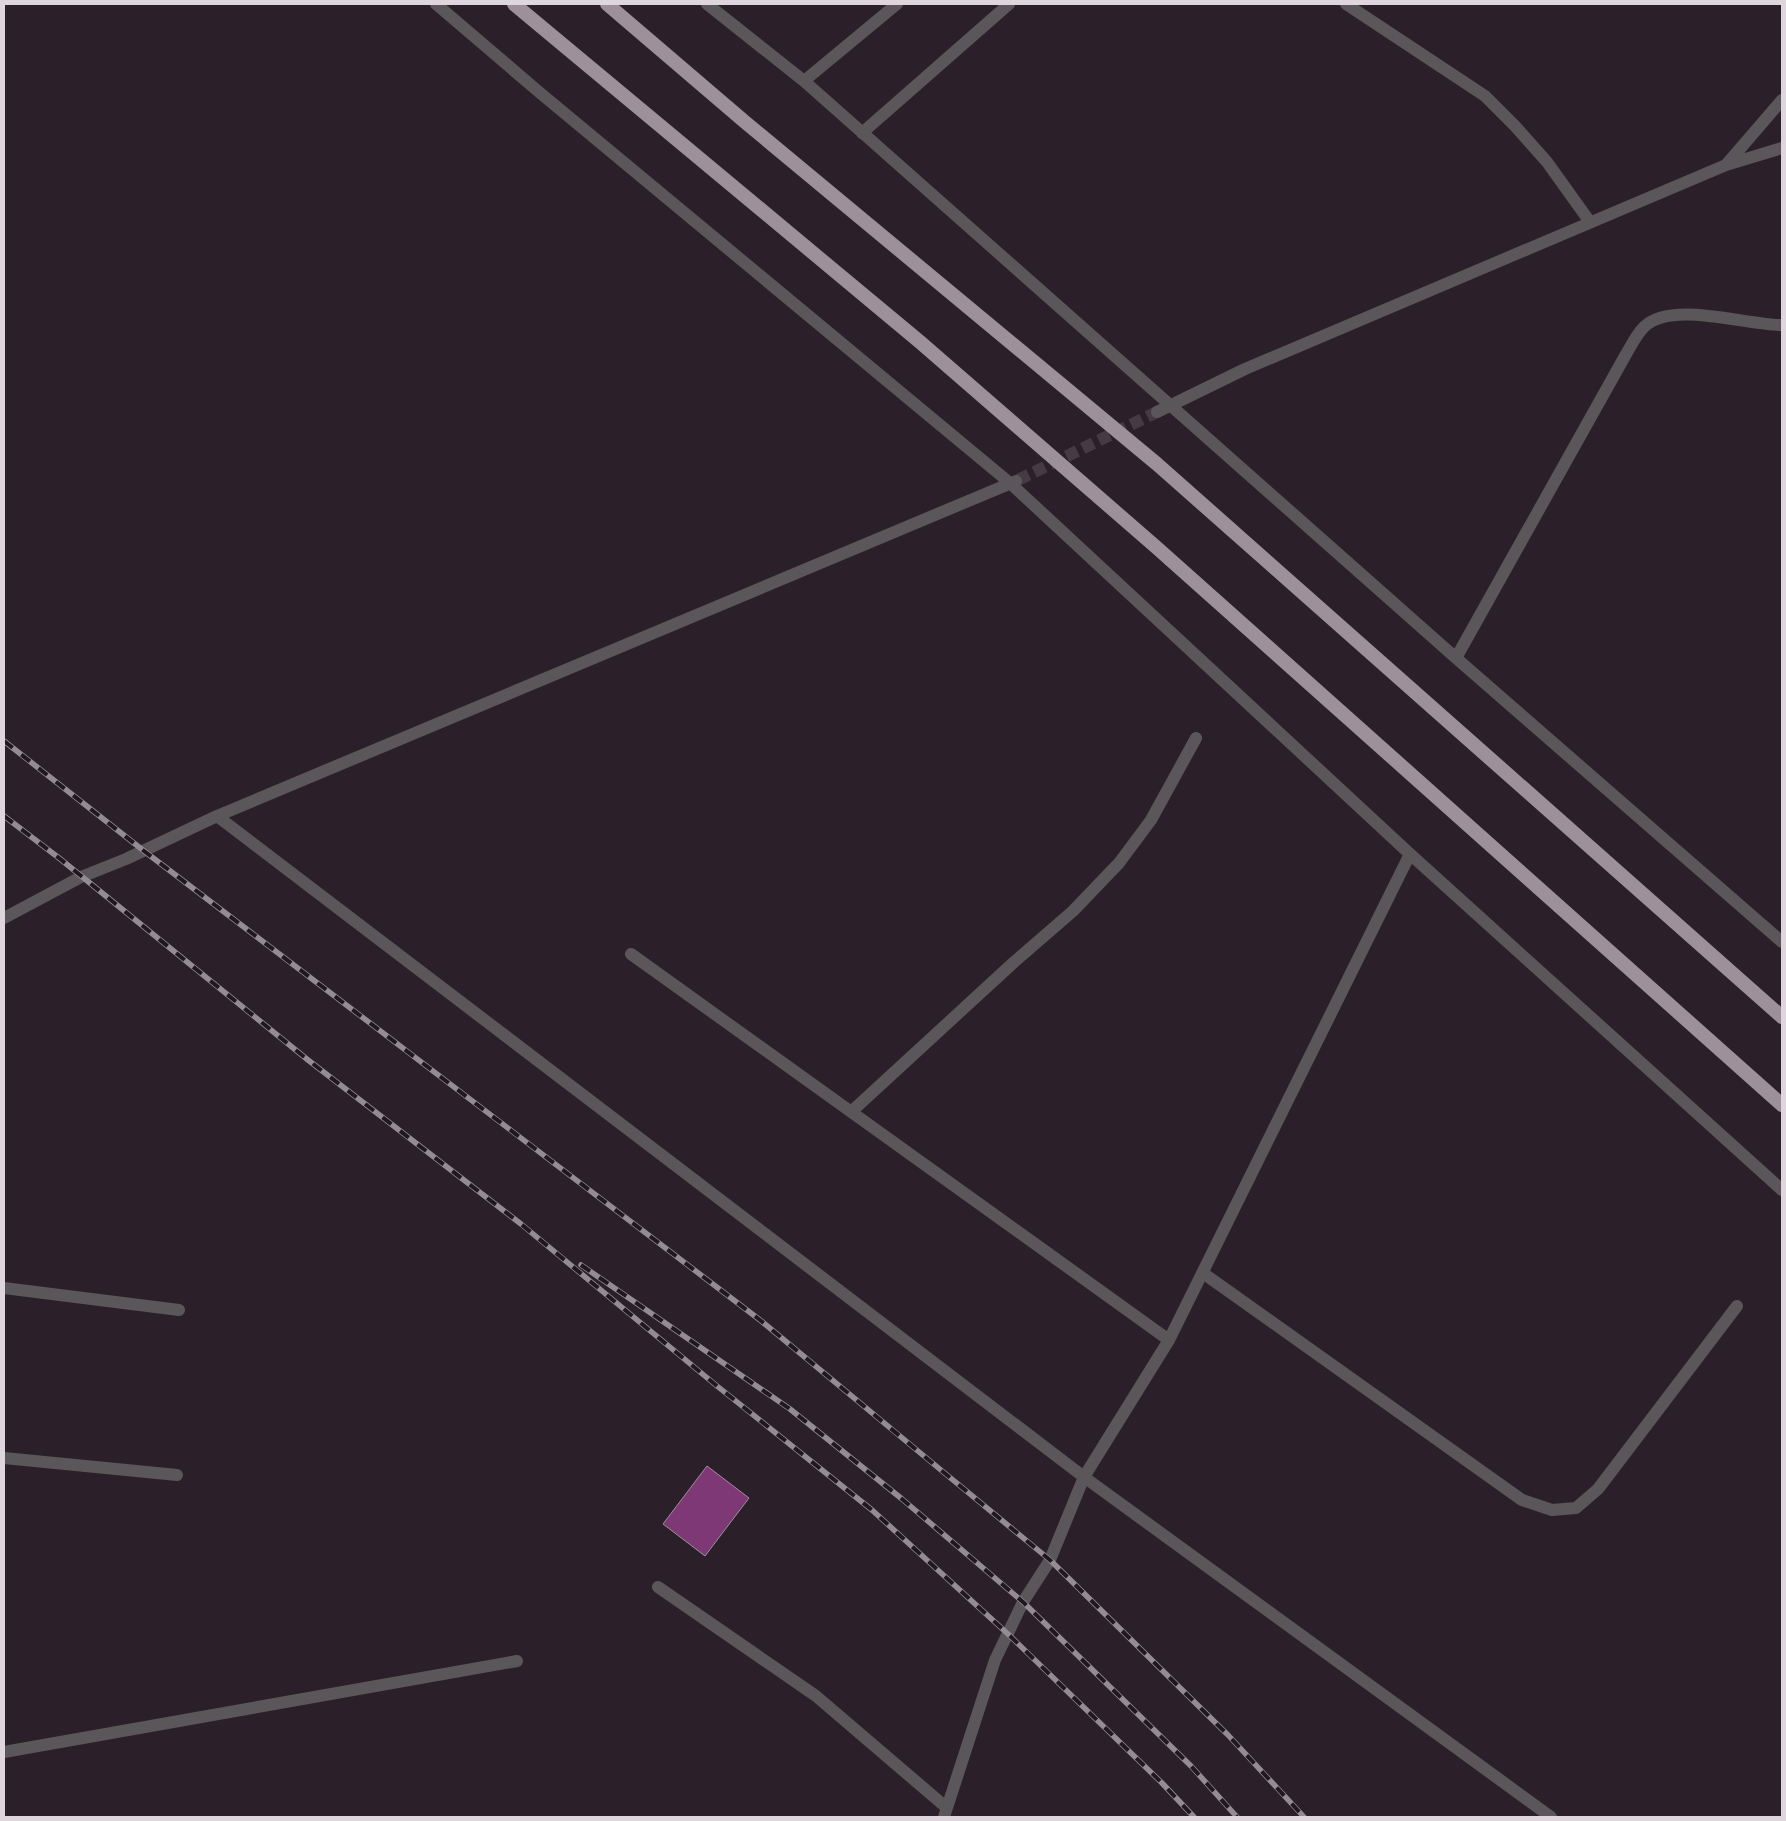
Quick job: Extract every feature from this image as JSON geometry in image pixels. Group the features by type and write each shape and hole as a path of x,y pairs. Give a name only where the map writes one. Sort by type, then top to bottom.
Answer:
{"highway":[{"path":"514,4 920,342 1156,547 1444,806 1782,1105"},
{"path":"607,4 745,122 1157,464 1782,1017"}],"street":[{"path":"436,4 539,92 1014,481 1410,854 1782,1190"},
{"path":"707,4 804,81 1169,406 1782,942"},
{"path":"804,81 897,4"},
{"path":"862,132 1009,4"},
{"path":"1346,4 1485,96 1516,126 1546,162 1590,222"},
{"path":"1726,165 1782,100"},
{"path":"1157,412 1245,369 1590,222 1726,165 1782,148"},
{"path":"1456,658 1628,350 1645,326 1659,318 1674,314 1694,314 1767,325 1782,324"},
{"path":"4,918 81,877 126,859 217,816 1014,481"},
{"path":"851,1112 1013,963 1073,911 1119,863 1151,820 1196,738"},
{"path":"217,816 1084,1477 1551,1817"},
{"path":"658,1587 816,1696 946,1813 995,1660 1023,1602 1050,1560 1084,1477 1169,1340 1410,854"},
{"path":"631,954 1169,1340"},
{"path":"1203,1273 1522,1500 1552,1510 1576,1508 1598,1489 1737,1306"},
{"path":"4,1288 179,1310"},
{"path":"4,1458 177,1475"},
{"path":"4,1752 516,1661"}],"building":[{"path":"707,1466 749,1498 705,1556 663,1524"}],"tunnel":[{"path":"1018,480 1157,412"}],"railway":[{"path":"4,741 144,851 760,1320 1050,1560 1228,1735 1304,1817"},
{"path":"4,816 59,858 308,1060 521,1224 717,1386 872,1510 1008,1634 1162,1783 1194,1817"},
{"path":"581,1265 790,1409 902,1499 1023,1602 1191,1766 1237,1817"}]}
